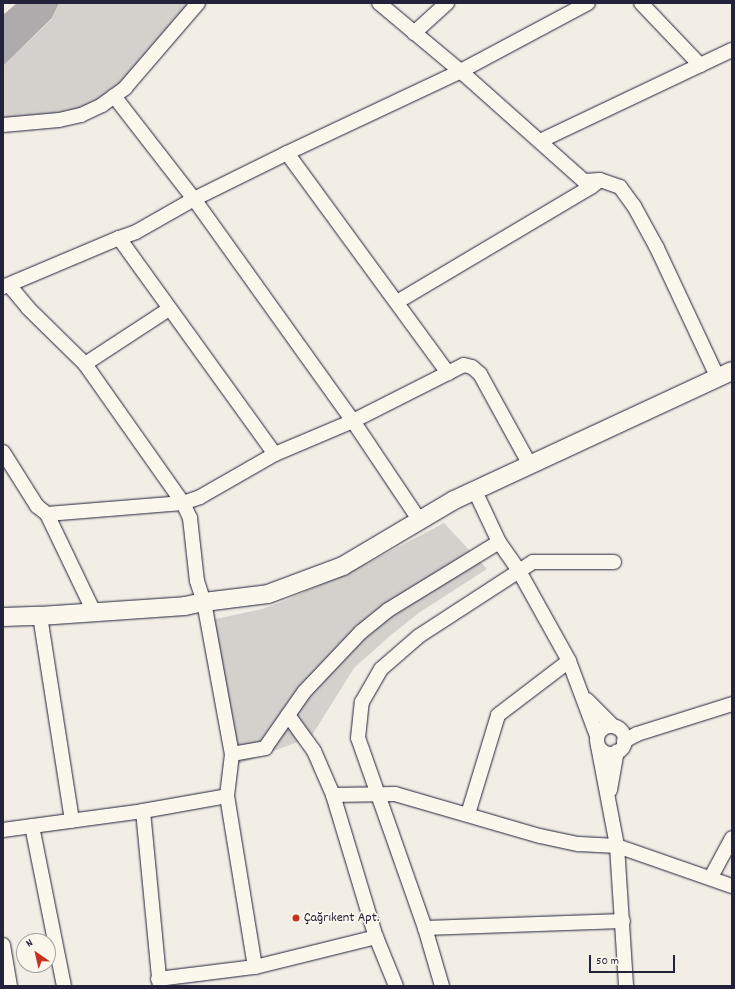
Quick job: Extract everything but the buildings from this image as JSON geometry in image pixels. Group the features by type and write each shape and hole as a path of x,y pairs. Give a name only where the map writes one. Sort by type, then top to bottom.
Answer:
{"main road":[{"path":"3,617 40,616 185,606 204,602 268,594 343,566 454,500 725,375"}],"street":[{"path":"3,125 59,120 81,116 102,105 125,88 198,3"},
{"path":"379,3 584,180 600,180 620,187 634,206 725,375"},
{"path":"414,33 447,3"},
{"path":"255,967 227,796 232,754 204,602 197,581 190,518 183,503 85,364 6,286 143,229 194,199 459,72 588,3"},
{"path":"641,3 700,65"},
{"path":"540,141 732,50"},
{"path":"114,96 194,199 353,421 420,521"},
{"path":"288,153 448,373"},
{"path":"397,302 592,187 600,180"},
{"path":"119,238 275,454"},
{"path":"85,364 169,309"},
{"path":"47,514 183,503 200,497 275,454 353,421 464,365 472,367 480,374 530,465"},
{"path":"3,452 37,506 47,514 94,612"},
{"path":"475,491 499,542 519,571 568,661 584,697 598,741 616,846 623,920 626,986"},
{"path":"232,754 265,748 304,692 333,659 377,619 388,610 499,542"},
{"path":"442,986 425,928 376,793 358,738 362,702 381,669 419,636 534,562 614,562"},
{"path":"40,616 72,821"},
{"path":"468,814 498,715 568,661"},
{"path":"584,697 613,726 622,732 621,746 608,796"},
{"path":"598,741 606,753 621,746 637,734 732,704"},
{"path":"288,714 314,752 333,795 376,937 396,986"},
{"path":"598,741 603,728 613,726"},
{"path":"333,795 376,793 395,794 540,836 579,844 616,846 711,877 732,886"},
{"path":"3,830 143,811 227,796"},
{"path":"143,811 159,982 255,967 376,937"},
{"path":"32,826 64,986"},
{"path":"711,877 732,838"},
{"path":"425,928 623,920"},
{"path":"3,945 10,986"}],"shaded area":[{"path":"17,3 59,3 52,18 3,66 3,15"},
{"path":"59,3 191,3 142,63 104,97 77,112 19,118 3,118 3,66 52,19"},
{"path":"444,523 487,569 420,612 391,635 354,668 311,737 236,765 206,621 262,609 286,600 362,566"}],"place":[{"name":"Çağrıkent Apt.","path":"296,918"}]}
